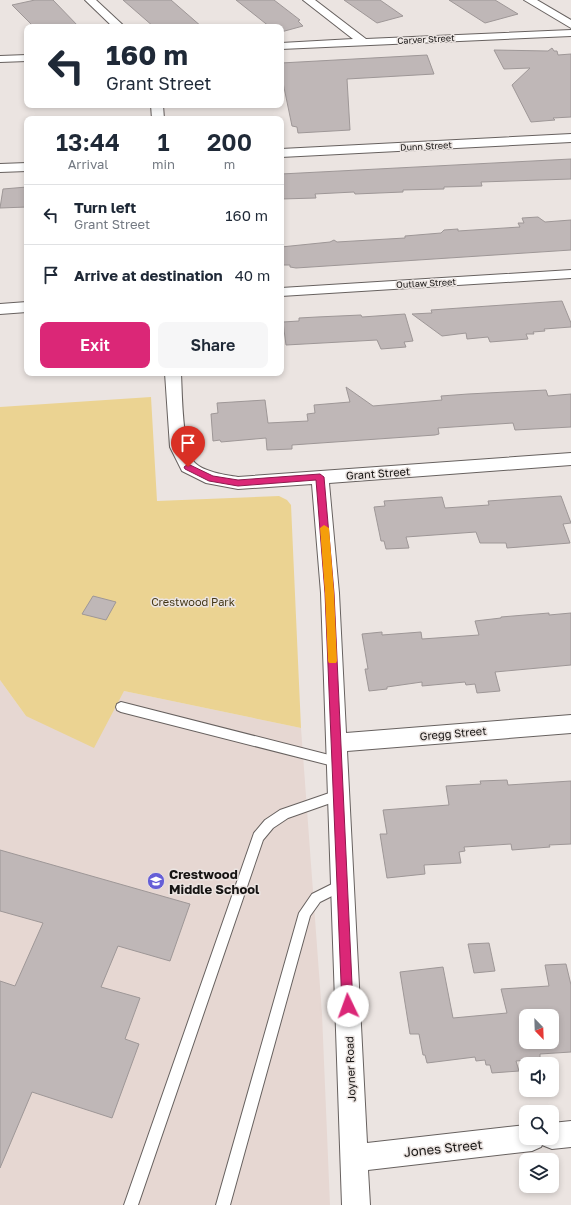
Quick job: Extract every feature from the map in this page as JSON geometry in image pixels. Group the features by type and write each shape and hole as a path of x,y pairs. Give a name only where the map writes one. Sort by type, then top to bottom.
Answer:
{"street":[{"path":"90,0 116,24"},
{"path":"308,0 363,42"},
{"path":"529,0 571,26"},
{"name":"Carver Street","path":"284,46 571,33"},
{"path":"0,59 24,58"},
{"name":"Dunn Street","path":"284,154 571,138"},
{"path":"0,168 24,166"},
{"name":"Outlaw Street","path":"284,292 571,274"},
{"path":"0,309 24,307"},
{"name":"Grant Street","path":"173,376 178,447 188,467 212,479 238,483 571,459"},
{"name":"Joyner Road","path":"320,477 330,593 356,1205"},
{"name":"Gregg Street","path":"336,752 571,724"},
{"path":"559,1135 571,1134"},
{"name":"Jones Street","path":"354,1158 519,1139"}],"lane":[{"path":"122,706 336,752"},
{"path":"131,1205 258,837 269,824 284,814 338,795"},
{"path":"223,1205 305,913 316,898 342,884"}],"shaded area":[{"name":"Crestwood Middle School","path":"0,680 26,716 124,691 301,728 322,1014 330,1205 0,1205"}],"green space":[{"name":"Crestwood Park","path":"151,397 157,501 279,496 287,500 291,505 301,728 124,691 94,748 26,716 0,680 0,407"}],"building":[{"path":"35,0 53,0 76,24 31,24 12,5"},
{"path":"123,0 171,0 199,24 151,24"},
{"path":"236,0 274,0 300,20 298,21 303,26 284,31 284,24 266,24"},
{"path":"344,0 380,0 403,16 377,23"},
{"path":"449,0 495,0 518,14 485,23"},
{"path":"552,48 554,51 557,51 558,55 571,54 571,117 553,118 555,120 531,122 512,85 530,68 504,69 494,50 548,51"},
{"path":"427,55 434,74 347,79 350,130 298,133 297,127 292,126 284,87 284,63"},
{"path":"571,159 571,179 481,182 482,186 403,190 403,192 315,194 316,198 284,199 284,174"},
{"path":"24,187 24,207 0,208 3,189"},
{"path":"538,217 545,222 571,220 571,250 296,268 290,267 290,265 284,265 284,247 330,242 334,240 337,242 405,238 405,236 441,233 444,230 458,229 458,231 520,227 518,223 524,223 522,218"},
{"path":"562,301 571,323 571,327 544,329 545,331 533,332 534,334 526,334 528,339 490,342 488,337 467,339 466,333 442,336 412,314 432,313 431,310"},
{"path":"405,314 413,341 404,342 406,347 381,349 377,340 286,345 284,322 299,321 299,318 361,315 362,317"},
{"path":"346,387 373,406 442,400 441,396 468,394 546,390 548,396 571,394 571,427 515,430 513,423 438,428 439,434 435,435 292,445 292,449 267,450 266,438 221,442 220,440 213,441 211,414 218,413 217,403 265,400 268,423 308,421 307,414 315,413 314,405 350,402"},
{"path":"561,496 571,523 563,524 570,543 507,548 506,543 480,543 476,532 406,537 409,548 386,549 384,541 381,541 374,507 385,506 384,501 442,497 445,508 489,505 488,501"},
{"path":"93,596 116,602 106,620 82,614"},
{"path":"549,613 549,615 571,613 571,665 495,672 500,691 477,693 475,684 466,685 465,682 422,686 422,682 369,691 365,669 368,669 362,634 382,632 382,635 421,632 422,639 479,635 475,621"},
{"path":"507,780 508,785 571,781 571,844 549,845 550,847 512,850 511,844 464,847 465,851 459,852 461,863 424,865 425,874 387,878 380,834 387,834 383,810 449,805 446,786 481,784 480,781"},
{"path":"0,850 190,904 170,961 118,946 101,987 140,998 125,1039 139,1044 112,1118 32,1092 0,1168 0,981 15,986 43,923 0,911"},
{"path":"489,943 495,971 474,973 468,944"},
{"path":"566,964 571,985 571,1052 540,1054 540,1057 519,1057 519,1061 516,1061 519,1071 492,1073 490,1065 486,1065 485,1060 476,1061 475,1057 427,1063 425,1055 423,1055 419,1034 410,1034 400,972 443,967 453,1018 507,1013 501,989 549,986 545,965"}],"slow traffic":[{"path":"324,528 330,593 333,661"}],"place":[{"name":"Crestwood Middle School","path":"156,881"}],"route":[{"path":"188,467 212,479 238,483 320,477 330,593 348,1006"}]}
